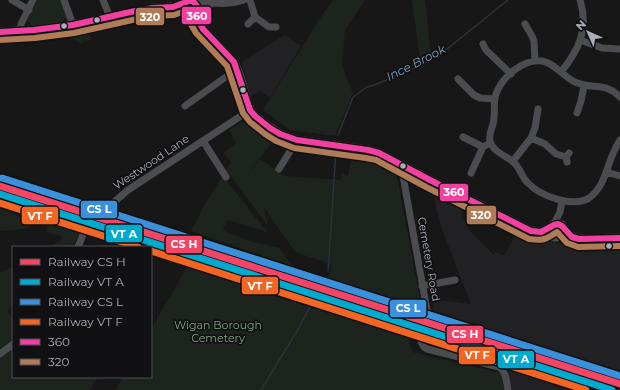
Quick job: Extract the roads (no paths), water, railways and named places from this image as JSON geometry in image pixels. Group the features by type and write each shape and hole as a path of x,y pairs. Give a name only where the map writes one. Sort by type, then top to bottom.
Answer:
{"main road":[{"path":"0,32 73,25 153,8 191,6 203,29 234,62 238,69 250,110 262,122 280,134 297,140 368,150 379,153 531,231 541,232 557,230 579,239 620,238"}],"street":[{"path":"12,0 28,10"},
{"path":"20,31 21,24 33,0"},
{"path":"64,0 73,25"},
{"path":"103,0 110,17"},
{"path":"191,6 199,0 214,3 244,0"},
{"path":"250,0 256,18 269,27 276,27"},
{"path":"561,72 572,58 583,29 584,22 580,0"},
{"path":"248,24 256,18"},
{"path":"525,24 534,41 535,61"},
{"path":"580,40 602,48 620,48"},
{"path":"484,49 511,74"},
{"path":"620,97 609,88 584,86 573,81 545,62 535,61 522,65 505,79 499,87 495,99 494,120 490,134 490,143 498,152 517,165 530,186 541,193 562,201 578,202 584,201 590,197 600,187 620,140"},
{"path":"185,106 238,69"},
{"path":"460,83 477,97 495,99"},
{"path":"581,111 584,86"},
{"path":"513,161 531,138 535,128 538,107"},
{"name":"Westwood Lane","path":"78,246 85,230 89,225 128,190 250,110"},
{"path":"463,137 483,147"},
{"path":"531,138 545,144 556,154 567,157"},
{"path":"279,169 297,140"},
{"path":"203,141 226,177"},
{"path":"471,175 483,147 490,143"},
{"name":"Cemetery Road","path":"405,167 403,176 428,317 421,342 427,349 499,367 505,373 508,390"},
{"path":"606,172 620,176"},
{"path":"557,230 562,201"},
{"path":"422,286 455,280"},
{"path":"0,354 12,345"}],"waterway":[{"name":"Ince Brook","path":"338,135 353,97 367,87 417,67 442,53 508,0"},
{"name":"Ince Brook","path":"328,271 336,150"},
{"name":"Ince Brook","path":"261,390 300,326 312,303"}],"railway":[{"path":"0,179 186,237 432,317 507,339 620,377"},
{"path":"0,193 339,302"}],"park label":[{"name":"Wigan Borough Cemetery","path":"218,331"}]}
